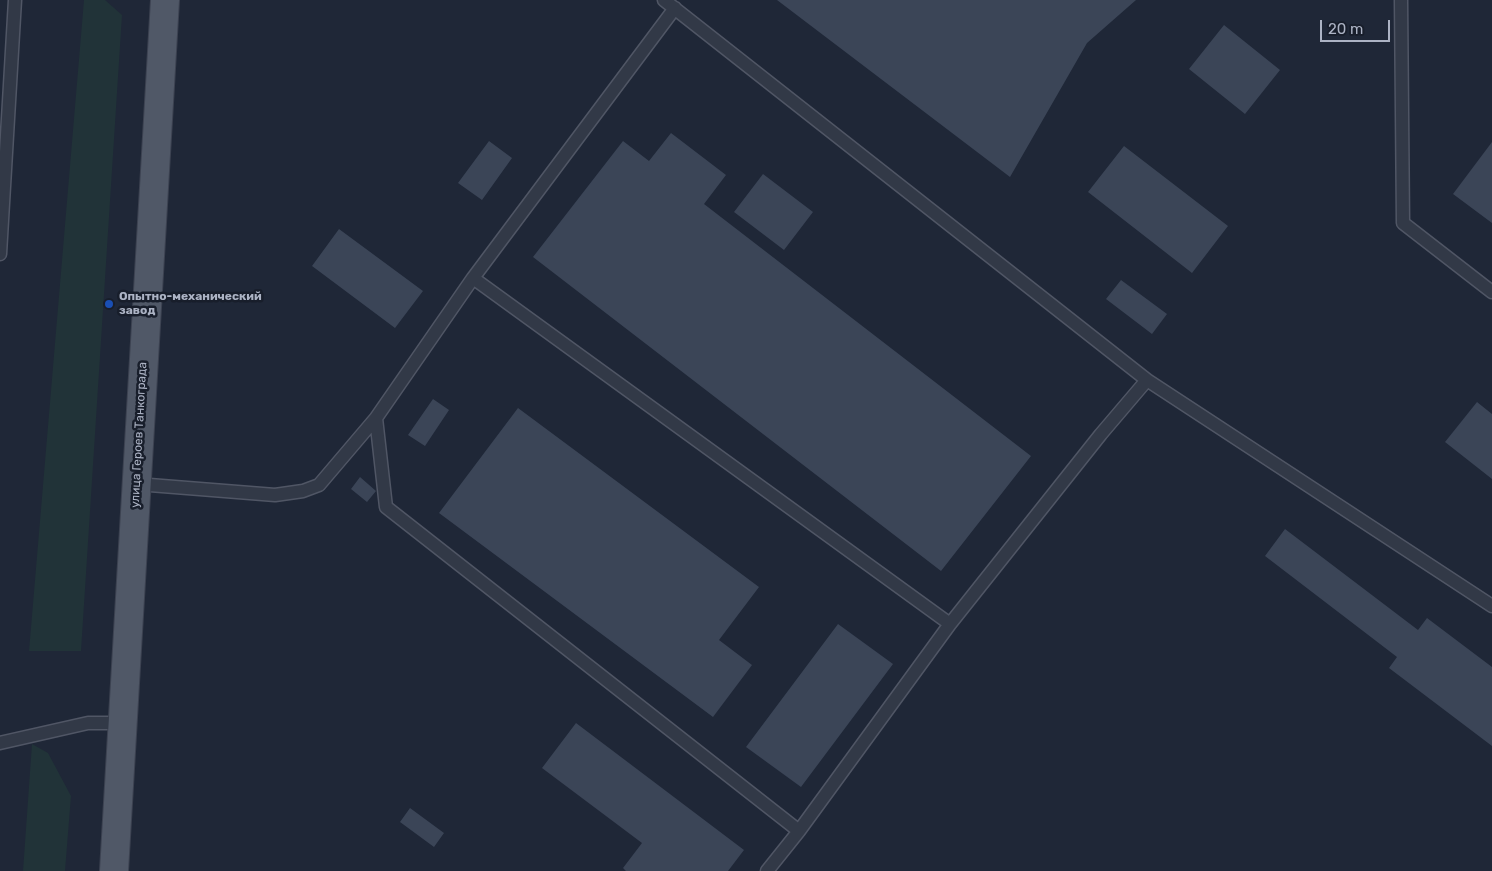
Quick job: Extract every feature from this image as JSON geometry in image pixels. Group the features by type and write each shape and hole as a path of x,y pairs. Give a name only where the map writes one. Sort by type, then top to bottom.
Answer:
{"main road":[{"name":"улица Героев Танкограда","path":"114,871 166,0"}],"lane":[{"path":"0,254 15,0"},
{"path":"664,0 1147,380 1492,606"},
{"path":"1401,0 1403,223 1492,292"},
{"path":"137,484 275,495 304,490 319,485 376,418 474,278 675,8"},
{"path":"474,278 950,624"},
{"path":"767,871 799,831 950,624 1094,442 1147,380"},
{"path":"376,418 386,507 799,831"},
{"path":"0,743 88,723 122,723"}],"shaded area":[{"path":"84,0 105,0 122,15 81,651 29,651"},
{"path":"32,744 48,753 71,796 65,871 23,871"}],"building":[{"path":"777,0 1136,0 1087,43 1010,177"},
{"path":"1224,25 1280,70 1245,114 1189,69"},
{"path":"671,133 726,175 704,204 1031,456 941,571 533,257 623,141 649,161"},
{"path":"489,141 512,158 482,200 458,183"},
{"path":"1492,142 1492,223 1453,194"},
{"path":"1124,146 1228,226 1192,273 1088,192"},
{"path":"763,174 813,212 784,250 734,212"},
{"path":"339,229 423,291 395,328 312,266"},
{"path":"1121,280 1167,314 1152,334 1106,299"},
{"path":"433,399 449,410 425,446 408,435"},
{"path":"1477,402 1492,414 1492,479 1445,442"},
{"path":"518,408 759,587 719,640 752,665 713,717 439,513"},
{"path":"360,477 376,491 367,502 351,489"},
{"path":"1285,529 1418,630 1427,618 1492,667 1492,746 1389,668 1397,657 1265,556"},
{"path":"838,624 893,664 801,787 746,747"},
{"path":"576,723 744,850 728,871 626,871 623,868 642,843 542,768"},
{"path":"410,808 444,833 434,847 400,822"}],"place":[{"name":"Опытно-механический завод","path":"109,304"}]}
